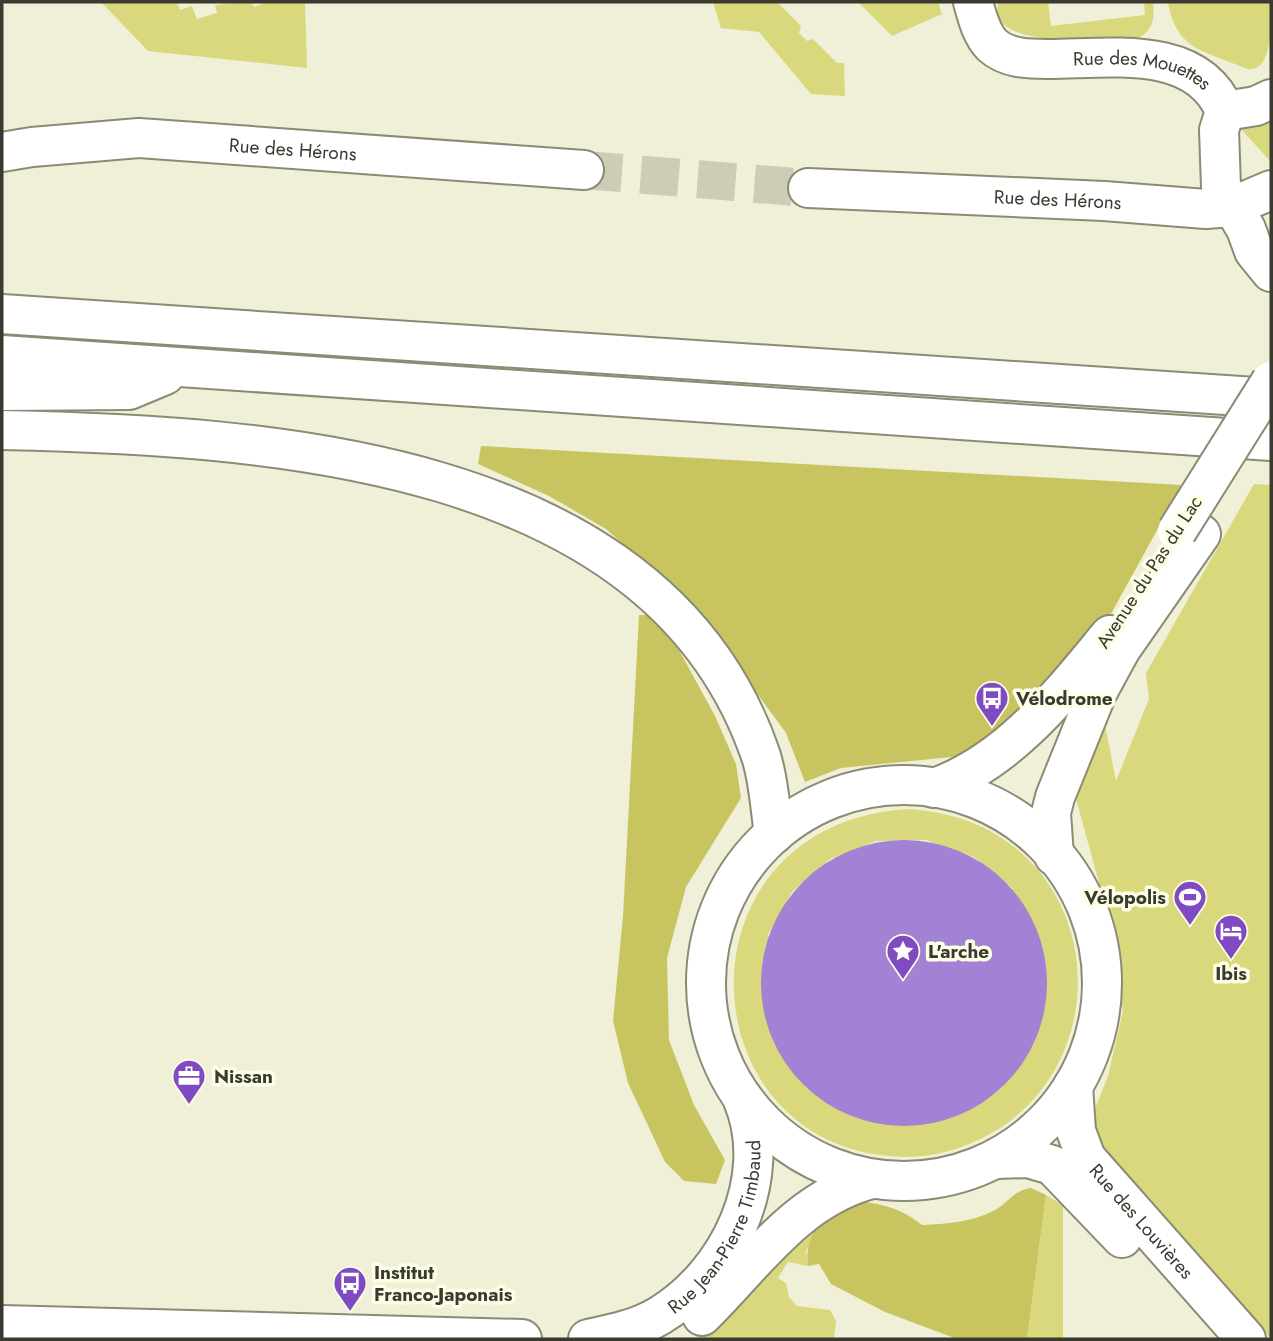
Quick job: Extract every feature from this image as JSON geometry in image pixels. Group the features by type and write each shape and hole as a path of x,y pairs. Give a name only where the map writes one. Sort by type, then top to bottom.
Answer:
{"main road":[{"name":"Rue des Mouettes","path":"973,2 981,27 993,46 1019,58 1160,60 1201,77 1219,94 1225,111 1219,130 1221,187 1231,207"},
{"path":"1225,111 1256,106 1271,99"},
{"name":"Rue des Hérons","path":"2,152 32,146 139,138 584,170"},
{"name":"Rue des Hérons","path":"808,188 1078,199 1206,209 1231,207"},
{"path":"1271,190 1231,207 1246,229 1254,251 1271,272"},
{"path":"2,314 1271,398"},
{"path":"2,355 1271,441"},
{"path":"2,391 129,390 181,368"},
{"name":"Avenue du Pas du Lac","path":"1054,856 1052,813 1055,797 1097,693 1271,381"},
{"name":"Avenue du Pas du Lac","path":"934,788 962,778 1019,736 1064,689 1113,631 1271,422"},
{"path":"2,430 176,435 317,454 437,482 539,520 615,564 648,590 695,635 736,698 761,756 774,834"},
{"path":"896,785 934,788 962,794 994,807 1022,825 1054,856 1074,883 1088,913 1101,968 1101,1002 1095,1035 1073,1086 1038,1129 996,1159 971,1170 939,1178 905,1182 872,1179 829,1167 799,1151 772,1131 742,1098 721,1059 710,1026 706,993 707,960 717,916 731,885 750,858 774,834 810,808 852,792 896,785"},
{"name":"Rue des Louvières","path":"1073,1086 1076,1131 1086,1158 1246,1339"},
{"name":"Rue Jean-Pierre Timbaud","path":"588,1339 626,1330 659,1316 697,1284 726,1247 743,1213 752,1174 754,1130 742,1098"},
{"name":"Rue des Louvières","path":"996,1159 1028,1158 1052,1165 1060,1171 1211,1339"},
{"name":"Rue Jean-Pierre Timbaud","path":"668,1339 697,1321 792,1221 833,1193 872,1179"},
{"path":"2,1325 522,1339"}],"shaded area":[{"path":"101,2 177,2 180,10 192,6 197,19 217,13 215,5 251,2 254,7 268,2 305,2 307,68 148,51"},
{"path":"713,2 777,2 801,26 799,33 807,41 813,39 837,63 844,63 845,96 811,94 759,32 721,28"},
{"path":"858,2 938,2 942,14 892,36"},
{"path":"999,2 1048,2 1051,26 1145,15 1144,2 1153,2 1154,14 1149,29 1136,39 1051,39 1009,28 999,18"},
{"path":"1168,2 1271,2 1269,46 1262,63 1247,69 1195,47 1178,31"},
{"path":"1268,115 1271,121 1271,162 1239,127"},
{"path":"481,446 1182,485 1101,632 972,755 841,768 805,782 786,733 693,606 606,529 549,496 478,464"},
{"name":"Vélopolis","path":"1254,484 1271,485 1271,1339 1138,1200 1112,1168 1089,1124 1108,1076 1123,1011 1098,879 1076,799 1103,714 1116,781 1149,699 1146,673"},
{"path":"639,615 660,615 715,716 736,764 741,798 686,887 667,958 669,1040 694,1105 725,1160 716,1184 684,1181 665,1162 628,1083 613,1021 623,916"},
{"path":"909,809 935,812 972,822 1006,841 1039,872 1062,909 1075,950 1078,992 1070,1034 1053,1073 1026,1107 980,1139 939,1153 917,1157 833,1142 779,1104 746,1050 734,988 744,925 776,869 831,828","holes":["926,840 974,857 1013,889 767,936 792,892 830,859 876,841"]},
{"path":"904,840 932,843 959,851 995,872 1015,892 1041,941 1047,983 1044,1011 1036,1038 1015,1074 995,1094 946,1120 904,1126 876,1123 849,1115 813,1094 793,1074 767,1025 761,983 764,955 772,928 793,892 813,872 862,846"},
{"path":"1031,1188 1046,1195 1027,1339 957,1339 885,1312 831,1284 819,1264 808,1266 811,1239 834,1202 881,1205 903,1213 922,1225 940,1224 985,1215 1020,1191"},
{"path":"1046,1195 1063,1205 1063,1339 1027,1339"},
{"path":"834,1202 806,1251 808,1266 788,1262 778,1278 786,1283 789,1297 797,1306 830,1310 836,1321 834,1339 694,1339"}],"tunnel":[{"path":"584,170 808,188"}],"place":[{"name":"Vélodrome","path":"992,728"},
{"name":"Vélopolis","path":"1190,927"},
{"name":"Ibis","path":"1231,961"},
{"name":"L'arche","path":"903,981"},
{"name":"Nissan","path":"189,1106"},
{"name":"Institut Franco-Japonais","path":"350,1313"}]}
